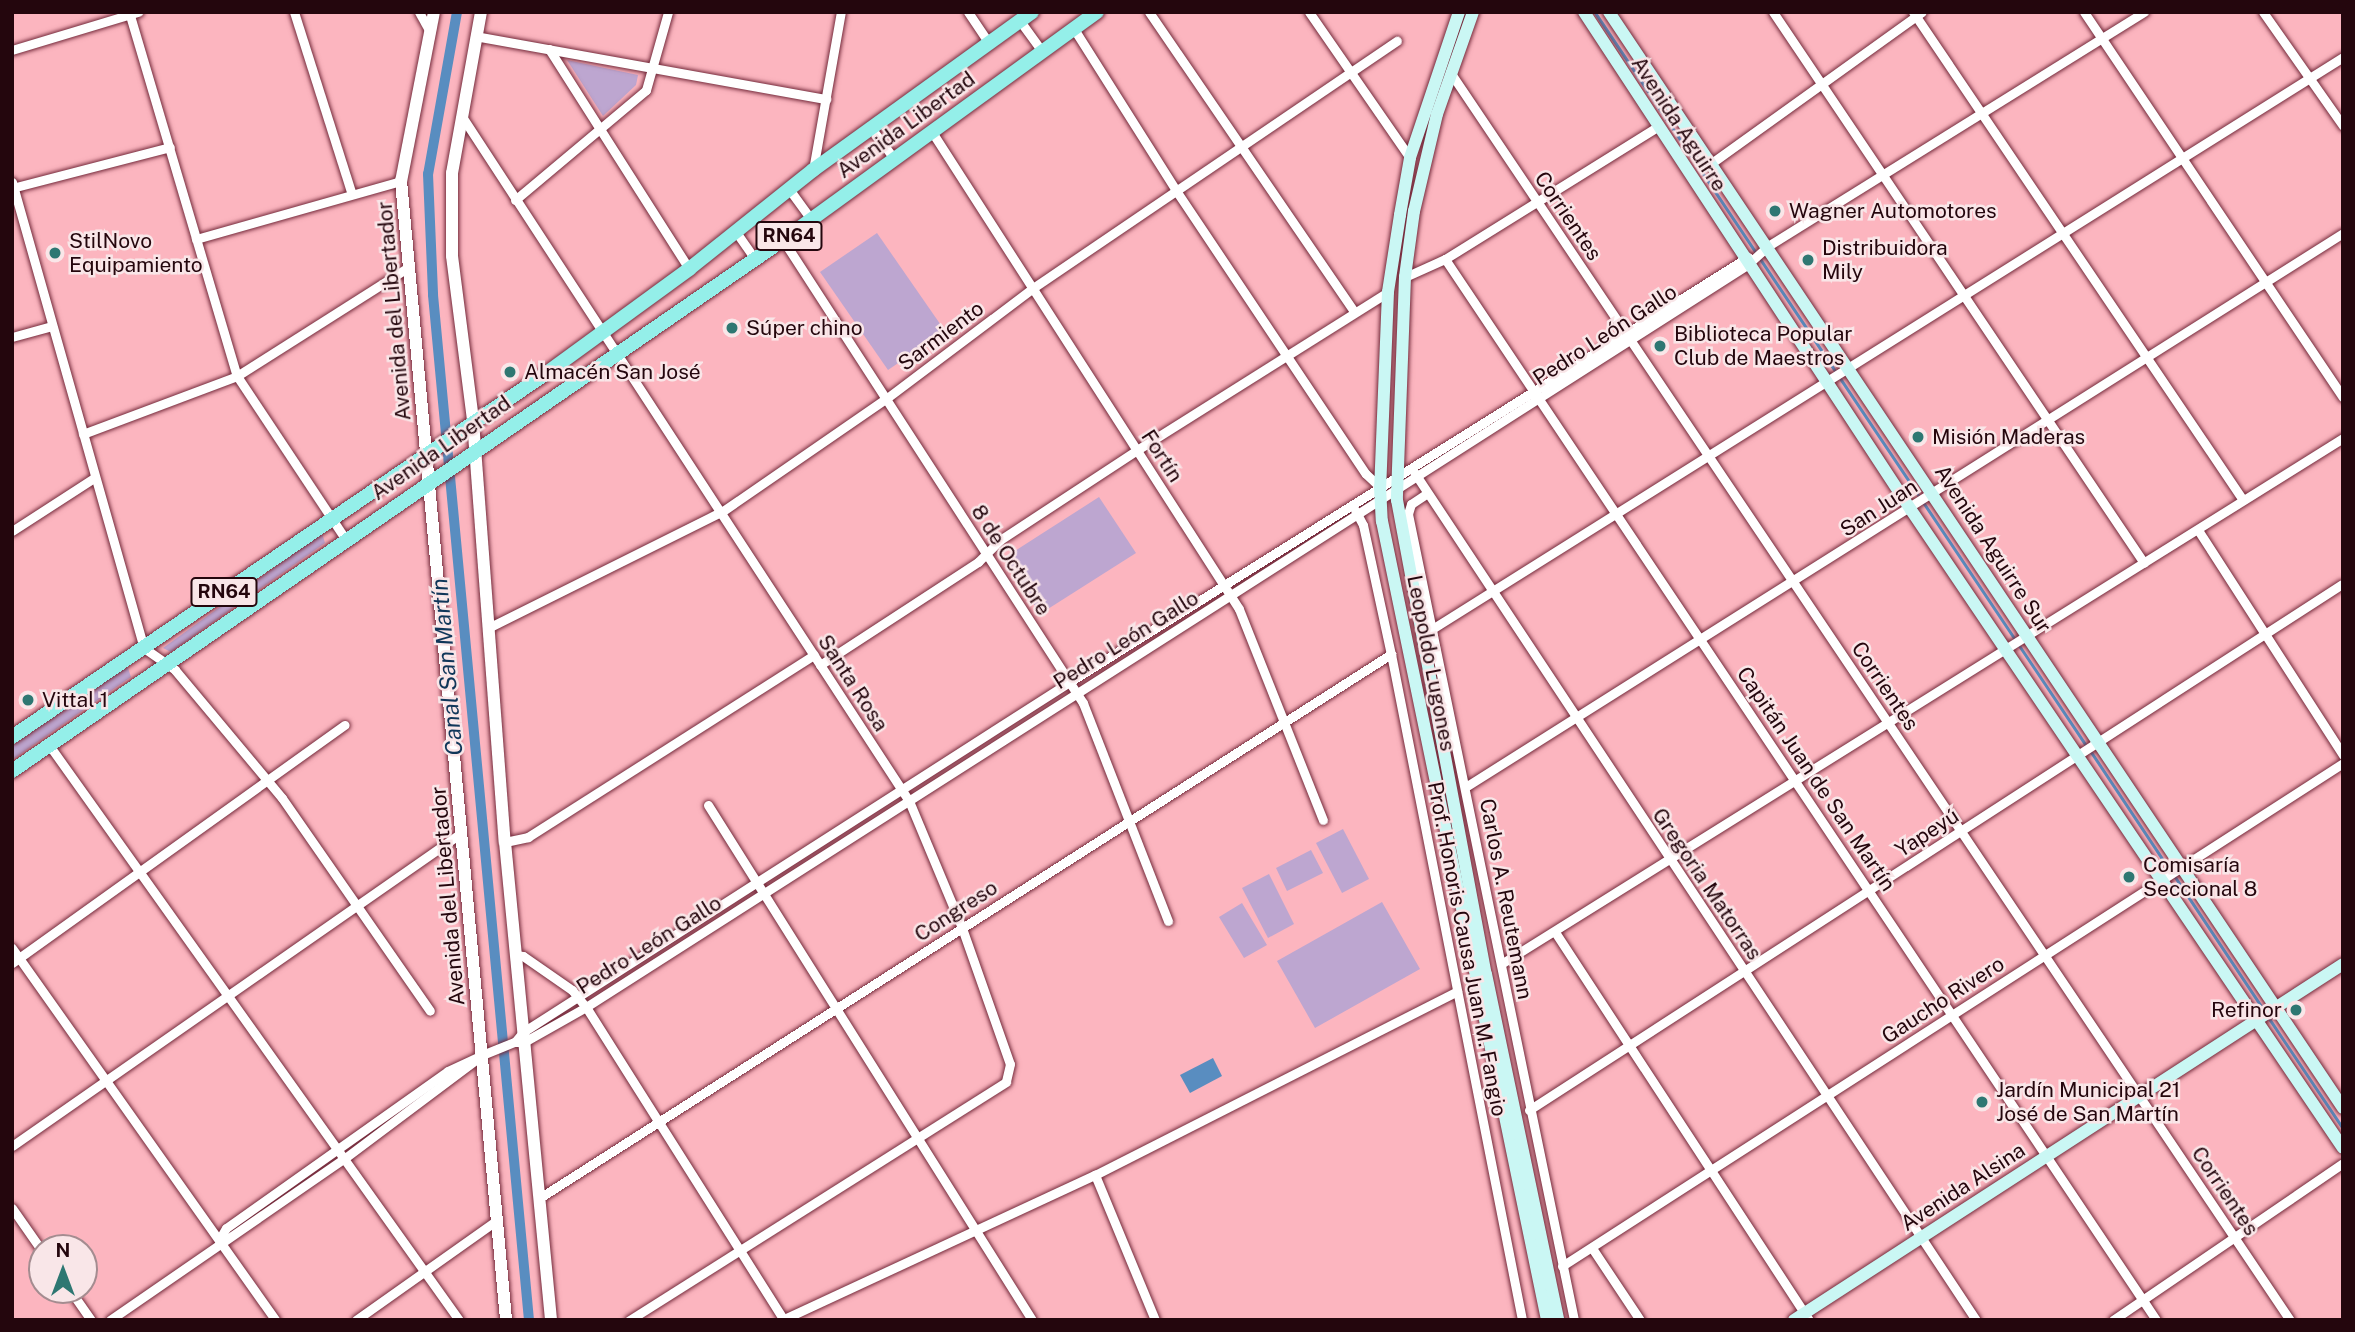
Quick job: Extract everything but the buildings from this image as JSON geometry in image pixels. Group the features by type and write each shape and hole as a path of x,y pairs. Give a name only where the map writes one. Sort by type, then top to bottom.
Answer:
{"main road":[{"name":"Avenida Libertad","path":"12,771 469,453 783,240 1097,12"},
{"name":"Leopoldo Lugones","path":"1459,12 1410,158 1388,292 1380,493 1547,1320"},
{"name":"Leopoldo Lugones","path":"1473,12 1450,72 1423,167 1405,277 1396,483 1486,974 1558,1320"},
{"name":"Avenida Aguirre","path":"1584,12 1746,260"},
{"name":"Avenida Aguirre Sur","path":"1609,12 1713,162 1845,368 2009,650 2163,879 2266,1015 2343,1108"},
{"name":"Avenida Libertad","path":"12,737 601,334 689,269 813,170 1026,17"},
{"name":"Avenida Aguirre Sur","path":"1746,260 1828,379 2025,639 2178,868 2343,1148"},
{"name":"Avenida Alsina","path":"1802,1318 2048,1154 2343,964"}],"street":[{"path":"294,12 351,192"},
{"path":"419,12 430,32"},
{"name":"Avenida del Libertador","path":"434,12 401,181 407,268 435,477 461,833 485,1054 496,1222 506,1320"},
{"path":"481,12 459,112 452,173 452,256 488,628 521,1039 541,1197 551,1320"},
{"path":"515,200 646,90 655,69 668,12"},
{"path":"813,170 841,12"},
{"path":"968,12 989,43"},
{"path":"1149,12 1354,311"},
{"path":"1309,12 1410,158"},
{"path":"1773,12 2051,420 2144,563"},
{"path":"2084,12 2343,397"},
{"name":"Pedro León Gallo","path":"521,1039 579,998 1070,681 1352,505 1380,493 1766,247 2144,12"},
{"path":"2263,12 2343,126"},
{"path":"12,50 132,13 195,239 237,376 345,540"},
{"path":"1713,162 1824,85 1917,14 2062,234 2243,500"},
{"path":"1026,17 1042,51"},
{"path":"1074,29 1177,192 1380,493"},
{"path":"475,36 825,99"},
{"name":"Sarmiento","path":"488,628 723,511 887,398 1033,288 1242,148 1348,71 1397,41"},
{"path":"549,50 689,269"},
{"path":"1433,629 2343,57"},
{"name":"Corrientes","path":"1450,72 1630,334 2290,1320"},
{"name":"Santa Rosa","path":"459,112 601,334 617,353 723,511 909,801 962,928 1010,1064 1006,1082 918,1134"},
{"path":"1405,277 1445,259 1657,127"},
{"path":"871,128 894,159"},
{"name":"Fortín","path":"932,132 1225,585 1323,820"},
{"path":"170,147 13,186 144,648 169,663 265,781 356,903 430,1011"},
{"path":"195,239 351,192 401,181"},
{"path":"789,189 811,219"},
{"path":"736,232 755,259"},
{"name":"San Juan","path":"1467,786 1795,583 2343,233"},
{"name":"8 de Octubre","path":"783,240 1076,691 1168,921"},
{"name":"Capitán Juan de San Martín","path":"1445,259 1615,516 1702,639 2048,1154 2156,1320"},
{"path":"83,434 237,376 407,268"},
{"path":"820,665 986,555 1000,540 1137,450 1388,292"},
{"path":"12,337 52,326"},
{"path":"1501,964 1890,725 2343,438"},
{"name":"Gregoria Matorras","path":"1413,472 1976,1320"},
{"path":"12,531 94,478"},
{"name":"Pedro León Gallo","path":"219,1240 226,1228 448,1072 586,1007 1358,513 1380,493"},
{"name":"Carlos A. Reutemann","path":"1426,494 1411,504 1408,514 1467,786 1529,1110 1574,1320"},
{"name":"Prof. Honoris Causa Juan M. Fangio","path":"1352,505 1358,513 1391,654 1522,1320"},
{"path":"2198,530 2263,636 2343,755"},
{"name":"Yapeyú","path":"1529,1110 2096,746 2342,584"},
{"name":"Congreso","path":"541,1197 1127,820 1391,654"},
{"path":"505,842 527,837 814,656"},
{"path":"16,960 345,725"},
{"path":"49,745 459,1320"},
{"name":"Gaucho Rivero","path":"1562,1266 2343,763"},
{"path":"708,806 918,1134 1032,1320"},
{"path":"12,1146 356,903 461,833"},
{"path":"1555,932 1802,1318"},
{"path":"12,948 16,960 106,1081 275,1320"},
{"path":"515,955 523,956 579,998 586,1007 783,1319 1095,1175 1457,991"},
{"name":"Pedro León Gallo","path":"110,1320 219,1240 231,1237 345,1158 485,1054"},
{"path":"629,1320 918,1134"},
{"path":"2113,1320 2343,1163"},
{"path":"1095,1175 1155,1320"},
{"path":"12,1208 30,1234"},
{"path":"356,1320 496,1222"},
{"path":"1592,1248 1640,1320"},
{"path":"80,1304 91,1320"}],"shaded area":[{"path":"567,60 638,75 636,85 603,116"},
{"path":"877,233 945,331 888,370 820,272"},
{"path":"1099,497 1136,553 1040,614 1004,558"},
{"path":"322,533 325,543 171,652 163,648"},
{"path":"123,668 128,668 131,677 12,760 12,746"},
{"path":"1343,829 1369,879 1342,893 1316,843"},
{"path":"1311,850 1323,873 1287,891 1276,868"},
{"path":"1269,874 1294,924 1268,938 1242,888"},
{"path":"1382,902 1420,969 1315,1028 1277,961"},
{"path":"1242,903 1267,945 1244,958 1219,917"}],"water":[{"path":"1213,1058 1222,1076 1190,1093 1180,1075"}],"waterway":[{"name":"Canal San Martín","path":"457,12 428,174 433,295 529,1320"},
{"path":"1595,12 2086,745"},
{"path":"2090,750 2170,870"},
{"path":"2174,875 2264,1010"},
{"path":"2269,1018 2343,1128"}],"place":[{"name":"Wagner Automotores","path":"1775,211"},
{"name":"StilNovo Equipamiento","path":"55,253"},
{"name":"Distribuidora Mily","path":"1808,260"},
{"name":"Súper chino","path":"732,328"},
{"name":"Biblioteca Popular Club de Maestros","path":"1660,346"},
{"name":"Almacén San José","path":"510,372"},
{"name":"Misión Maderas","path":"1918,437"},
{"name":"Vittal 1","path":"28,700"},
{"name":"Comisaría Seccional 8","path":"2129,877"},
{"name":"Refinor","path":"2296,1010"},
{"name":"Jardín Municipal 21 José de San Martín","path":"1982,1102"}]}
